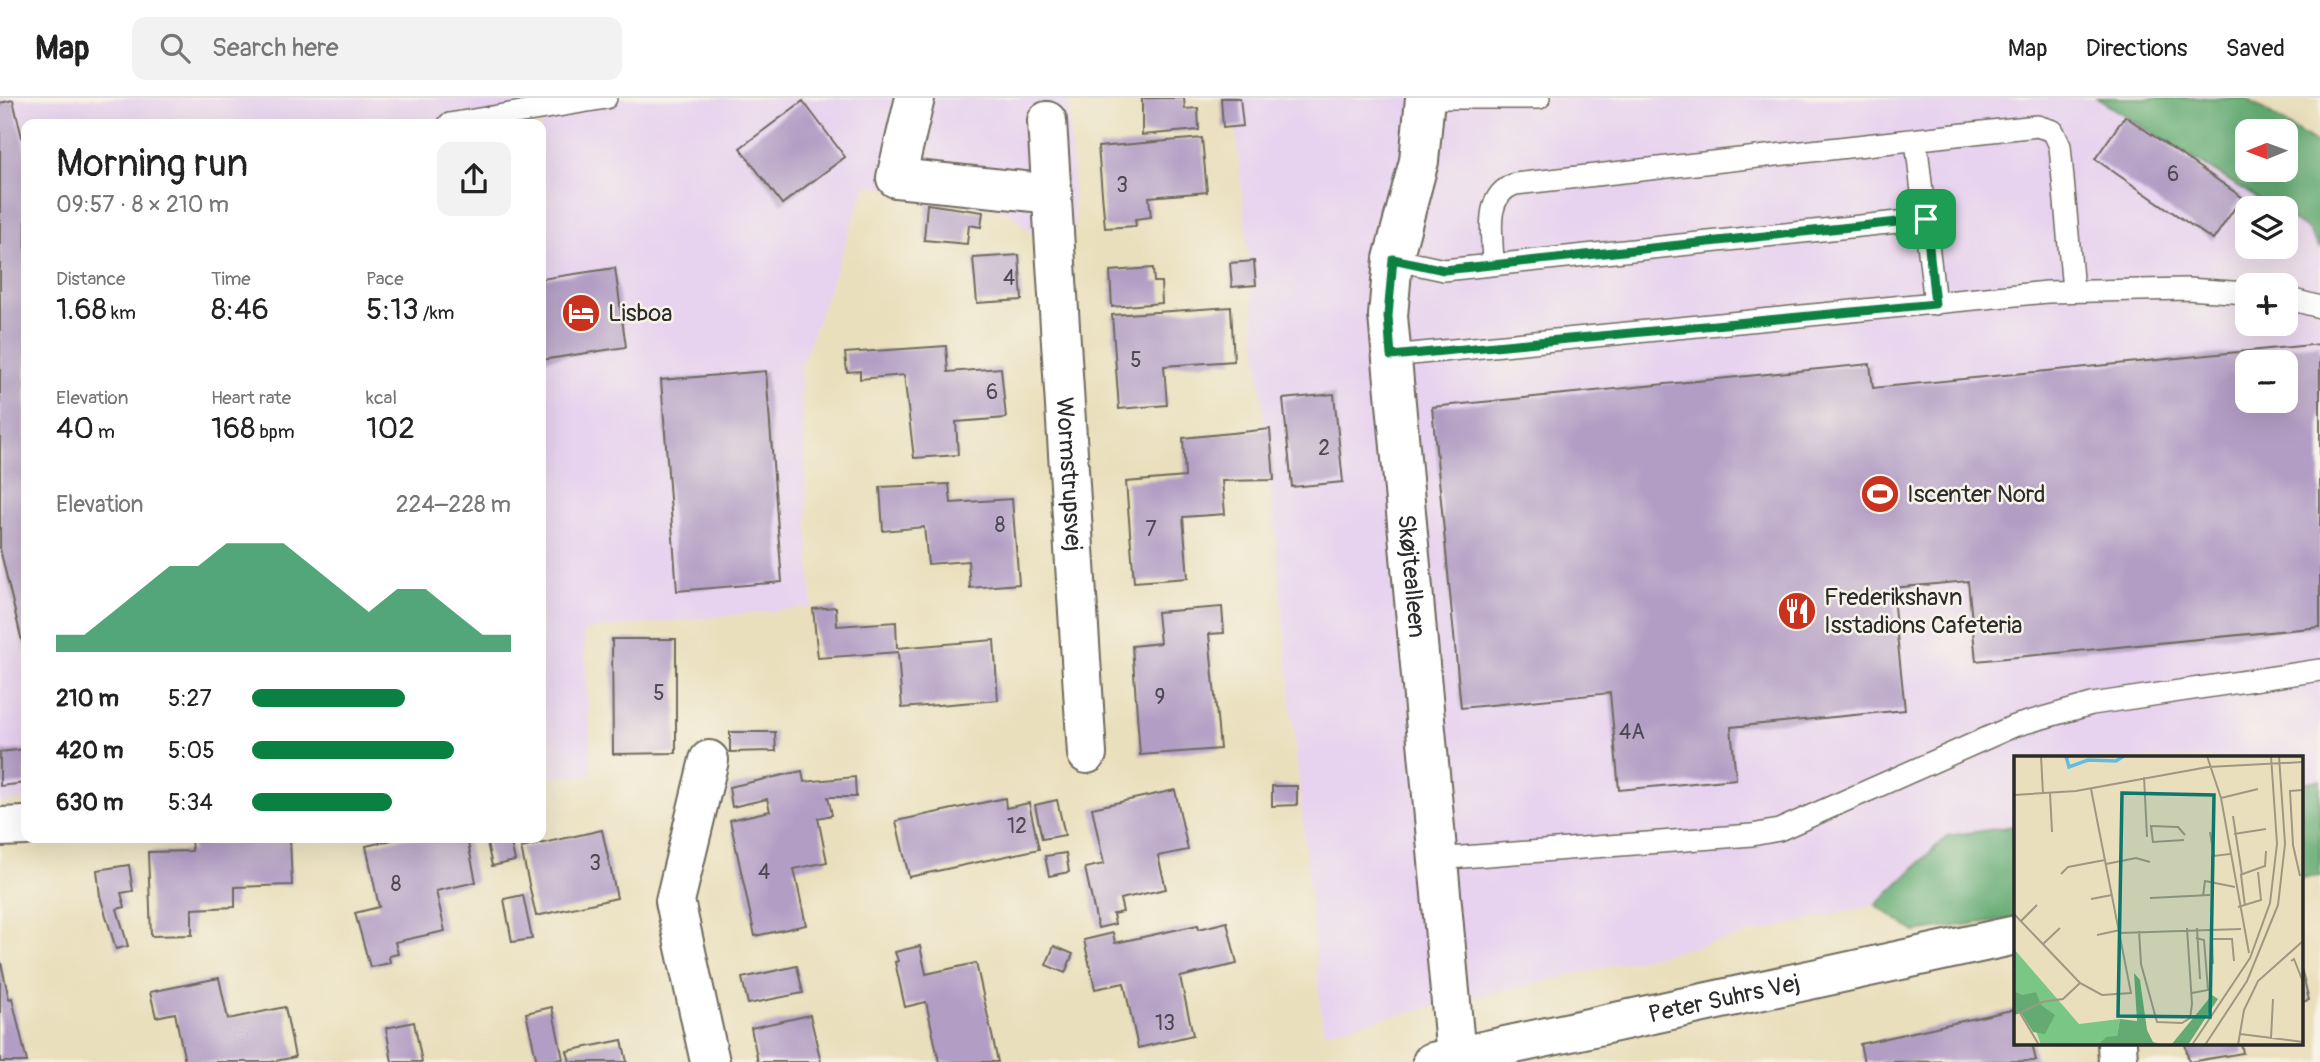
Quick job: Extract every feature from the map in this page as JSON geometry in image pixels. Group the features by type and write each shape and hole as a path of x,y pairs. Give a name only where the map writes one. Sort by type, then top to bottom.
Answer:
{"street":[{"path":"915,98 896,178 1053,194"},
{"name":"Skøjtealleen","path":"1425,98 1419,161 1393,259 1388,316 1436,859 1444,1059"},
{"name":"Wormstrupsvej","path":"1047,121 1087,754"},
{"path":"709,760 676,901 710,1062"},
{"path":"0,827 21,826"},
{"name":"Peter Suhrs Vej","path":"1444,1059 2014,935"},
{"path":"2117,1044 2118,1062"}],"lane":[{"path":"479,119 606,98"},
{"path":"1438,98 1539,98"},
{"path":"1493,265 1493,204 1504,188 1515,184 2037,126 2053,131 2060,146 2073,290"},
{"path":"1916,139 1935,304"},
{"path":"1393,259 1433,269 1493,265 1926,219"},
{"path":"1391,356 2073,290 2187,289 2235,292"},
{"path":"2298,301 2320,307"},
{"path":"1436,859 1752,835 1779,830 2014,726 2092,704 2320,670"}],"shaded area":[{"path":"0,98 1084,98 1069,100 1075,228 1031,233 1009,211 866,185 800,369 812,607 584,630 592,775 546,777 546,119 21,119 21,800 0,802"},
{"path":"1233,98 2097,98 2254,196 2235,196 2235,259 2298,259 2298,223 2307,229 2320,248 2320,780 2302,783 2302,756 2014,756 2014,826 1946,836 1876,905 1323,1032"}],"green space":[{"path":"2097,98 2246,98 2278,119 2235,119 2235,182 2298,182 2298,132 2320,146 2320,248 2307,229 2298,223 2298,196 2254,196"},
{"path":"2320,780 2320,876 2302,878 2302,783"},
{"path":"2014,826 2014,918 1915,932 1876,905 1947,836"}],"building":[{"path":"1142,98 1184,98 1185,109 1198,108 1199,130 1142,135"},
{"path":"1221,98 1240,98 1243,126 1223,128"},
{"path":"13,100 21,133 21,637 0,549 0,103"},
{"path":"803,101 845,157 782,204 740,148"},
{"path":"2125,116 2241,196 2235,196 2235,207 2213,240 2095,159"},
{"path":"1202,138 1207,192 1149,197 1151,217 1135,219 1136,226 1105,228 1098,147"},
{"path":"927,204 983,212 981,227 969,225 967,244 924,240"},
{"path":"1019,255 1022,300 977,303 973,258"},
{"path":"1254,261 1256,285 1232,287 1230,263"},
{"name":"Lisboa","path":"615,268 626,347 546,359 546,278"},
{"path":"1153,268 1154,282 1161,282 1162,303 1112,307 1110,271"},
{"path":"1231,307 1234,361 1164,366 1167,405 1119,409 1112,315"},
{"name":"Iscenter Nord","path":"2320,344 2320,627 1976,661 1968,581 1892,588 1905,710 1731,727 1736,779 1619,790 1610,693 1461,708 1432,407 1870,364 1873,388 2235,352 2235,413 2298,413 2298,350 2259,350"},
{"path":"946,346 948,372 1001,368 1006,418 956,422 958,455 914,458 904,375 860,379 860,371 847,372 845,353"},
{"path":"766,371 782,582 677,591 661,380"},
{"path":"1334,394 1343,482 1292,487 1283,399"},
{"path":"1270,429 1274,480 1222,481 1225,514 1183,517 1188,578 1134,582 1126,482 1185,477 1183,438"},
{"path":"949,484 951,503 1012,499 1019,584 970,588 968,561 928,564 924,527 883,531 880,487"},
{"path":"836,607 837,626 896,622 897,648 994,640 998,700 902,708 898,652 818,658 813,609"},
{"path":"1222,607 1224,633 1209,634 1220,749 1140,755 1132,646 1160,643 1157,612"},
{"path":"612,639 676,639 676,753 613,754"},
{"path":"730,732 775,732 776,751 730,752"},
{"path":"21,750 21,784 0,786 0,752"},
{"path":"802,771 804,782 855,777 856,797 828,797 832,815 818,818 827,862 794,869 806,925 755,936 730,820 770,811 767,799 732,807 729,787"},
{"path":"1272,786 1297,786 1297,805 1272,806"},
{"path":"1175,790 1188,850 1158,856 1166,889 1120,899 1123,912 1113,914 1115,924 1098,928 1085,868 1104,864 1092,808"},
{"path":"1005,798 1006,808 1029,803 1039,849 909,877 896,821"},
{"path":"1057,800 1065,835 1042,839 1035,805"},
{"path":"602,830 617,898 536,916 521,848"},
{"path":"191,843 290,843 292,885 235,887 235,907 192,909 192,935 151,936 148,852 192,851"},
{"path":"379,843 468,843 476,882 436,891 445,931 395,942 398,954 389,956 390,963 370,967 355,913 379,907 366,846"},
{"path":"487,843 511,843 515,861 492,866"},
{"path":"1066,853 1069,872 1049,876 1045,856"},
{"path":"129,865 133,891 121,893 125,907 117,909 128,946 116,949 100,896 97,870"},
{"path":"523,895 532,939 512,942 504,899"},
{"path":"1227,922 1237,964 1180,977 1193,1035 1138,1048 1124,983 1095,989 1084,940 1113,933 1115,943 1198,925 1199,929"},
{"path":"920,946 926,974 976,963 998,1062 939,1062 926,1002 905,1007 895,962 898,961 895,952"},
{"path":"1054,946 1073,954 1065,973 1046,965"},
{"path":"0,958 9,999 12,998 27,1062 0,1062"},
{"path":"797,966 803,993 748,1004 742,978"},
{"path":"2302,973 2309,1000 2302,1002"},
{"path":"219,978 228,1019 285,1007 295,1057 271,1062 185,1062 175,1013 156,1017 150,992"},
{"path":"552,1007 563,1059 537,1062 526,1013"},
{"path":"2014,1009 2014,1044 2032,1044 2036,1061 1864,1062 1860,1044"},
{"path":"810,1015 821,1062 758,1062 751,1028"},
{"path":"414,1022 422,1062 392,1062 386,1028"},
{"path":"622,1040 627,1062 570,1062 567,1051"},
{"path":"2185,1044 2241,1044 2243,1053 2189,1062"}],"place":[{"name":"Lisboa","path":"581,313"},
{"name":"Iscenter Nord","path":"1880,494"},
{"name":"Frederikshavn Isstadions Cafeteria","path":"1797,611"}],"route":[{"path":"1926,219 1935,304 1391,356 1388,316 1393,259 1444,270 1926,219"}]}
